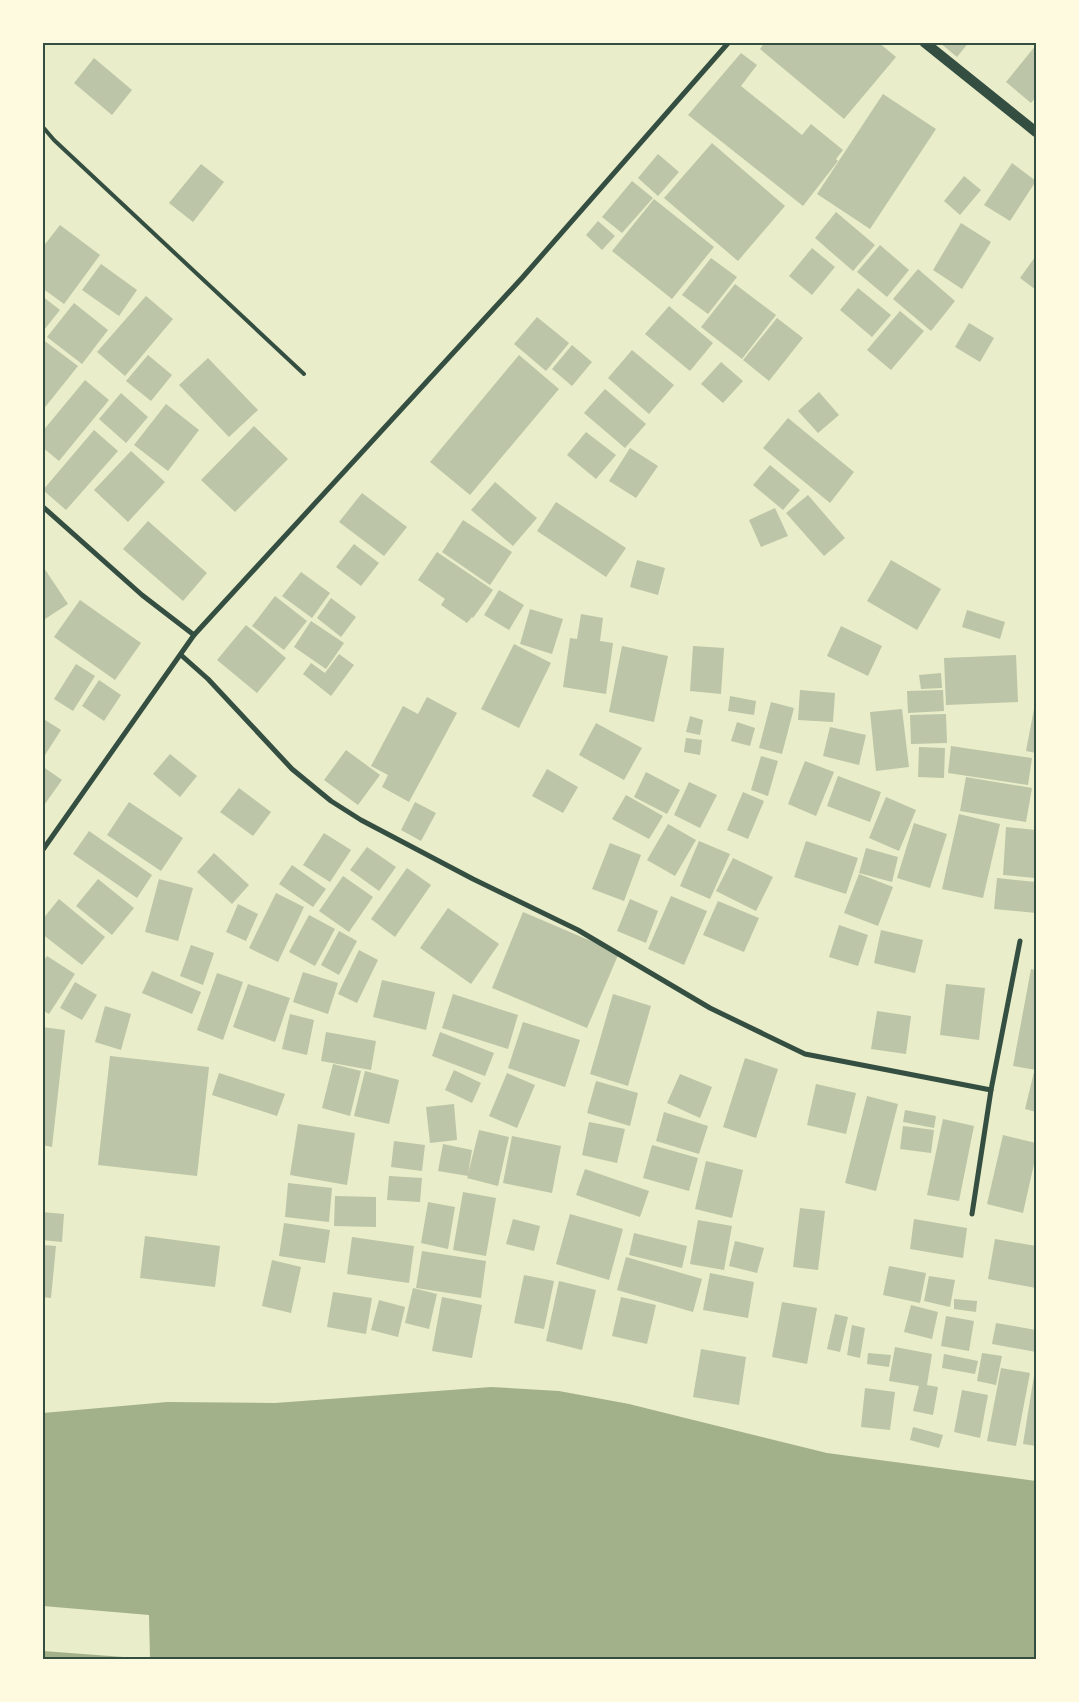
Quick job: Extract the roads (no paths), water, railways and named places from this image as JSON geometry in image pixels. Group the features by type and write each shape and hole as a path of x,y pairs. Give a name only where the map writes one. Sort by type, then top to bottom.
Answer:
{"main road":[{"path":"924,42 1036,132"}],"street":[{"path":"42,850 194,635 522,278 729,42"},
{"path":"42,506 142,595 194,635"},
{"path":"181,655 208,679 292,770 332,802 473,879 578,930 718,1012 804,1054 992,1090"},
{"path":"972,1214 992,1090 1020,941"}],"lane":[{"path":"42,126 54,140 304,374"}]}
